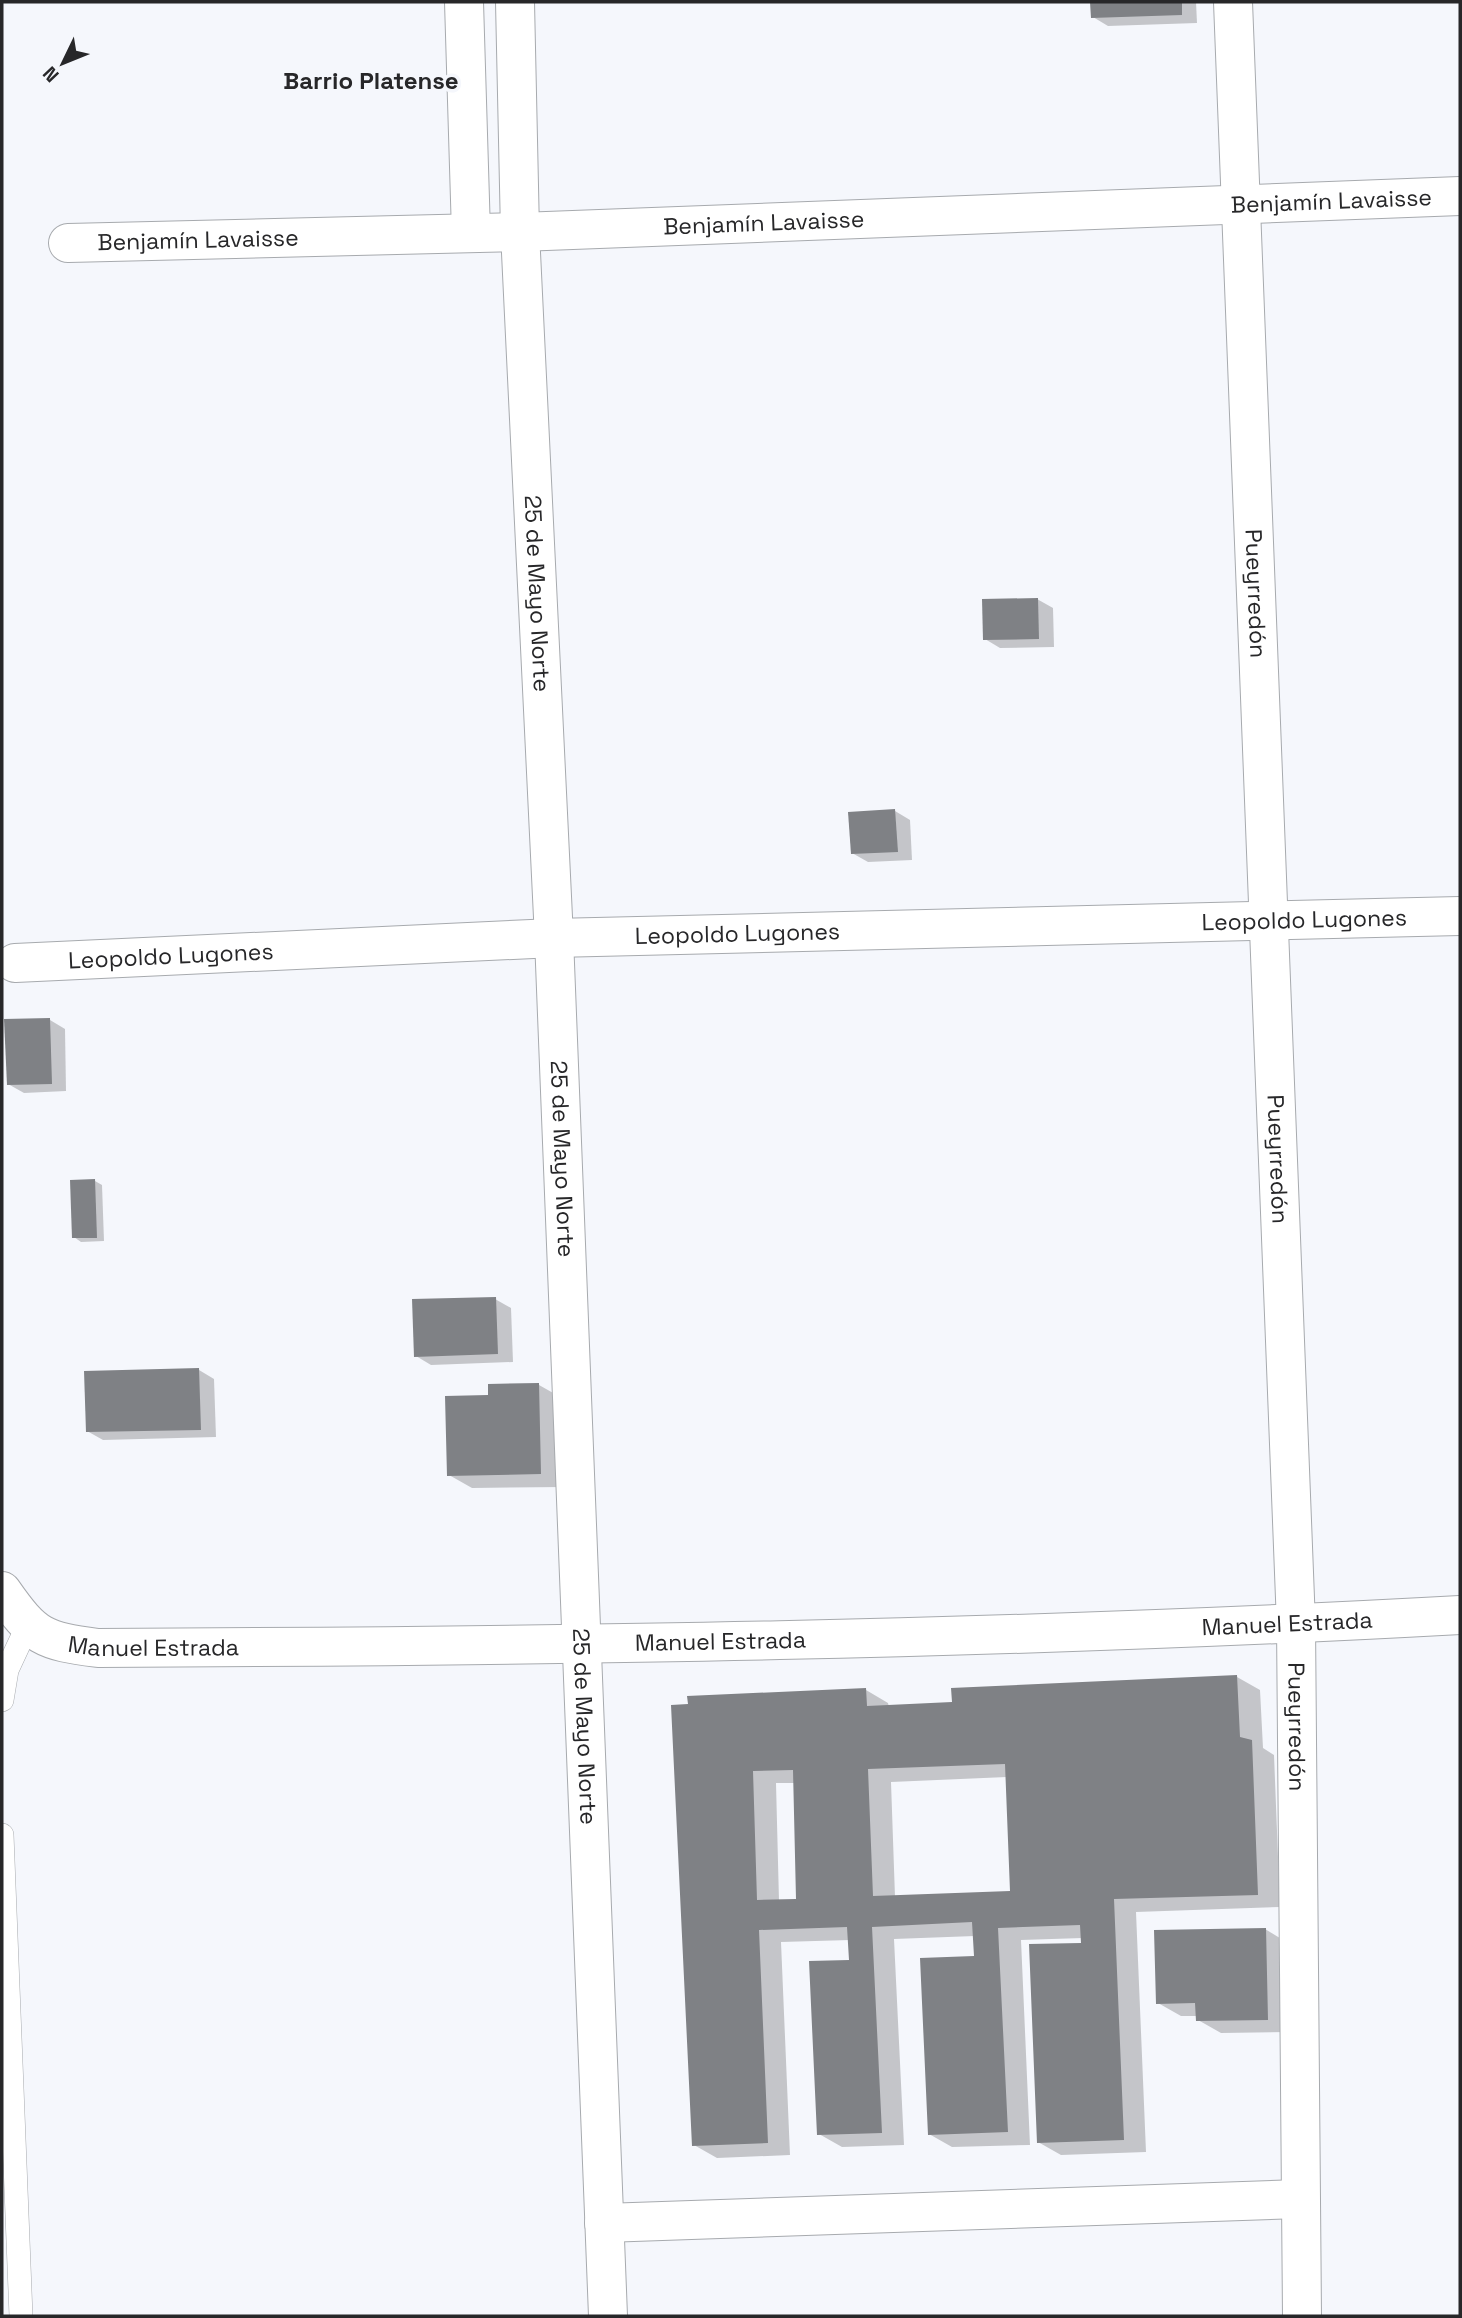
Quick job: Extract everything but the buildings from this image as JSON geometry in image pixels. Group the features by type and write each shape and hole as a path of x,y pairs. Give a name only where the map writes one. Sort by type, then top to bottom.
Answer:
{"street":[{"path":"464,2 471,233"},
{"name":"25 de Mayo Norte","path":"515,2 520,232 554,938 608,2316"},
{"name":"Pueyrredón","path":"1233,2 1296,1624 1302,2316"},
{"name":"Benjamín Lavaisse","path":"68,243 520,232 1460,196"},
{"name":"Leopoldo Lugones","path":"15,963 554,938 1267,923 1460,916"},
{"name":"Manuel Estrada","path":"2,1591 27,1627 57,1643 98,1648 581,1646 1296,1624 1460,1615"},
{"path":"604,2223 1299,2199"}],"lane":[{"path":"2,1700 7,1670 27,1627"},
{"path":"2,1835 21,2316"}],"district":[{"name":"Barrio Platense","path":"371,81"}]}
